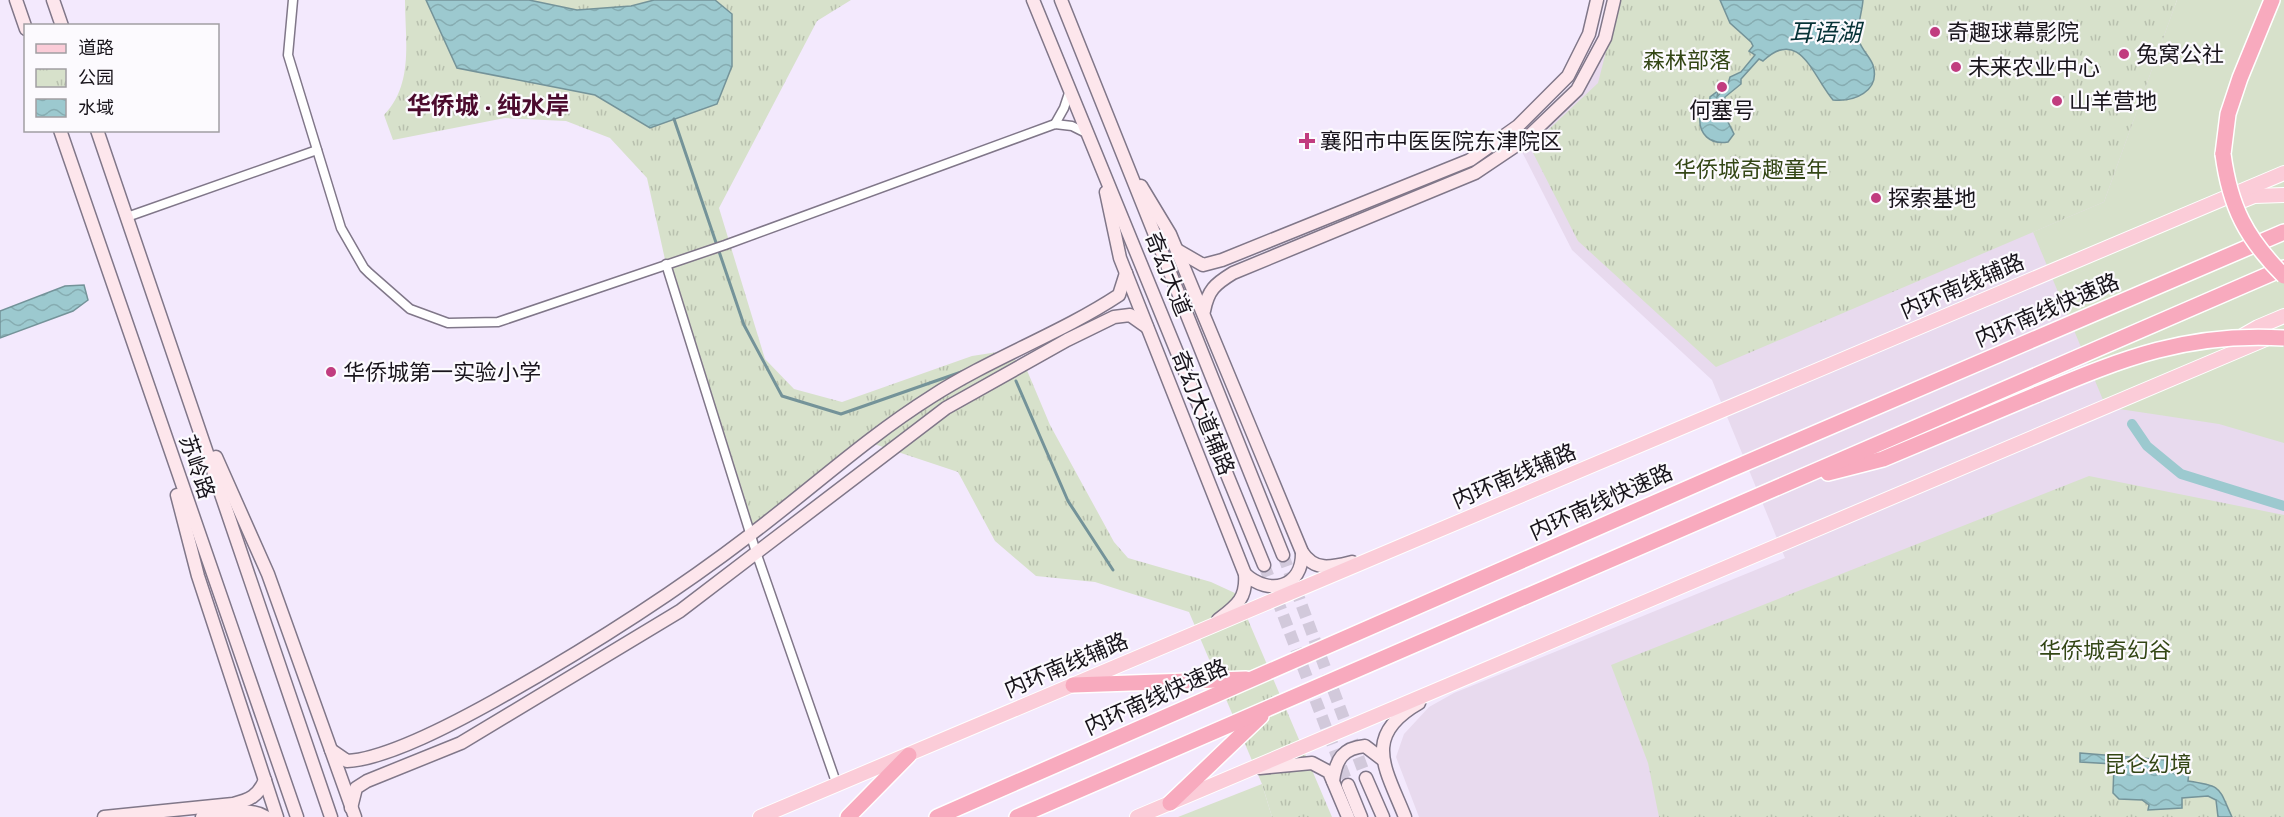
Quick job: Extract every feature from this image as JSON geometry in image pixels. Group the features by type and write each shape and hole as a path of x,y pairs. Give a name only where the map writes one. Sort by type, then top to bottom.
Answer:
{"highway":[{"path":"2272,0 2228,114 2223,154 2228,188 2239,217 2262,254 2284,276"},
{"name":"内环南线快速路","path":"937,817 2284,232"},
{"path":"1017,817 1776,486 1935,420 2284,268"},
{"path":"1776,486 1883,459 2117,361 2161,347 2237,336 2284,338"},
{"path":"1073,685 1254,679"},
{"path":"1170,803 1269,708"},
{"path":"848,817 909,754"}],"main road":[{"name":"内环南线辅路","path":"760,817 2284,173"},
{"path":"2127,239 2167,232 2254,196 2284,195"},
{"path":"2177,377 2258,327 2284,316"},
{"path":"1138,817 2284,332"}],"street":[{"path":"15,0 24,24"},
{"path":"53,0 61,24"},
{"path":"293,0 288,55 341,228 364,268 410,309 448,323 498,322 725,244 1055,124 1072,126 1089,135"},
{"name":"奇幻大道","path":"1033,0 1264,565"},
{"name":"奇幻大道","path":"1061,0 1283,555"},
{"path":"1177,250 1203,265 1222,260 1470,160 1518,126 1568,76 1589,34 1597,0"},
{"path":"1204,311 1207,293 1233,273 1475,173 1527,138 1577,90 1605,38 1614,0"},
{"path":"1055,124 1065,108 1070,90"},
{"name":"苏岭路","path":"61,132 297,817"},
{"name":"苏岭路","path":"99,132 331,817"},
{"path":"127,217 317,150"},
{"name":"奇幻大道辅路","path":"1123,156 1177,250 1302,552"},
{"name":"奇幻大道辅路","path":"1099,161 1120,258 1245,574"},
{"path":"666,264 756,552 837,785"},
{"path":"331,750 347,761 359,760 453,724 544,672 668,595 751,534 865,441 933,395 1119,295 1126,273"},
{"path":"353,812 357,788 368,781 461,743 680,611 946,408 1067,340 1114,317 1130,315 1147,327"},
{"path":"187,393 268,574 353,812"},
{"path":"154,406 198,576 277,817"},
{"path":"1302,552 1316,566 1329,568 1382,554"},
{"path":"1245,574 1256,584 1271,587 1282,585 1294,577 1302,564 1302,552"},
{"path":"1208,628 1241,602 1246,587 1245,574"},
{"path":"1382,759 1388,729 1404,711 1453,683"},
{"path":"1333,781 1335,764 1343,752 1353,747 1365,746 1382,759 1405,817"},
{"path":"1247,770 1312,763 1329,772 1348,817"},
{"path":"1366,778 1383,817"},
{"path":"104,817 233,804 250,800 260,792 265,780"},
{"path":"1348,785 1361,817"},
{"path":"202,817 245,811 259,812 266,817"}],"shaded area":[{"path":"2284,0 2284,817 1419,817 1396,757 1404,734 1429,707 1454,693 1785,558 1712,380 1572,250 1520,148 1585,89 1608,39"}],"green space":[{"path":"405,0 851,0 817,21 719,208 765,359 794,389 842,402 972,356 1004,351 1026,368 1050,425 1114,542 1128,558 1211,582 1237,594 1332,817 1272,817 1262,784 1189,612 1095,582 1036,576 995,541 958,472 865,441 751,534 666,264 647,178 610,138 566,121 505,118 393,140 384,115 394,103 404,76 406,61"},
{"name":"华侨城奇趣童年","path":"1619,0 2177,0 2104,202 1716,367 1578,241 1530,147 1598,83"},
{"path":"2177,0 2284,0 2284,443 2219,424 2106,407 2033,232 2104,202"},
{"name":"华侨城奇幻谷","path":"2089,476 2284,515 2284,817 1659,817 1648,763 1611,665"},
{"path":"1262,784 1272,817 1178,817"}],"water":[{"path":"426,0 529,0 577,10 631,6 654,0 715,0 732,14 732,66 717,104 650,128 595,95 457,68"},
{"name":"耳语湖","path":"1720,0 1863,0 1858,36 1860,44 1873,65 1873,82 1864,93 1857,97 1833,100 1812,68 1796,52 1787,49 1776,52 1763,61 1759,59 1741,79 1741,84 1725,97 1724,114 1734,134 1728,142 1711,140 1703,133 1700,116 1709,109 1710,97 1718,91 1717,97 1728,84 1730,77 1741,72 1755,55 1749,51 1753,46 1751,42 1730,23"},
{"path":"84,285 88,300 73,311 0,338 0,311 65,286"},
{"path":"2080,753 2190,762 2188,781 2208,785 2218,790 2232,817 2218,817 2216,800 2208,796 2182,798 2182,808 2148,810 2149,805 2142,800 2119,799 2113,793 2114,764 2080,762"}],"waterway":[{"path":"674,119 744,325 782,396 841,414 967,370"},
{"path":"1016,381 1068,501 1113,570"},
{"path":"2132,424 2147,446 2181,474 2284,506"}],"tunnel":[{"path":"1283,555 1366,778"},
{"path":"1264,565 1348,785"}],"place":[{"name":"奇趣球幕影院","path":"1935,32"},
{"name":"兔窝公社","path":"2124,54"},
{"name":"未来农业中心","path":"1956,67"},
{"name":"何塞号","path":"1722,87"},
{"name":"山羊营地","path":"2057,101"},
{"name":"襄阳市中医医院东津院区","path":"1307,141"},
{"name":"探索基地","path":"1876,198"},
{"name":"华侨城第一实验小学","path":"331,372"}],"district":[{"name":"华侨城 · 纯水岸","path":"488,106"}],"park label":[{"name":"森林部落","path":"1687,60"},
{"name":"昆仑幻境","path":"2148,764"}]}
